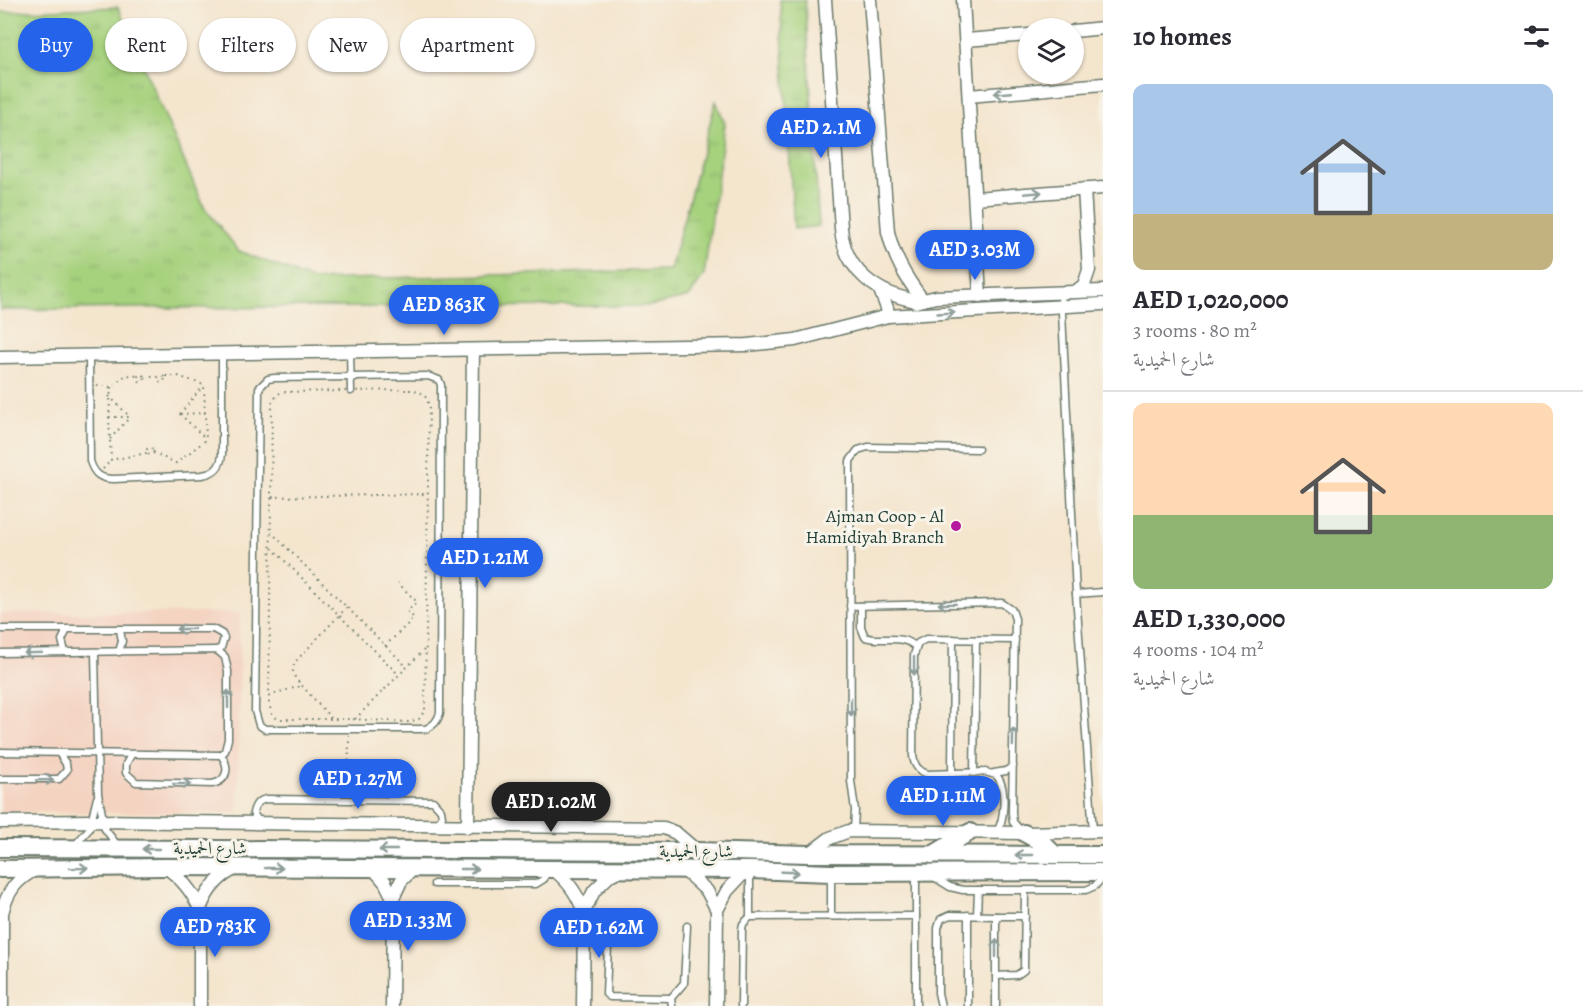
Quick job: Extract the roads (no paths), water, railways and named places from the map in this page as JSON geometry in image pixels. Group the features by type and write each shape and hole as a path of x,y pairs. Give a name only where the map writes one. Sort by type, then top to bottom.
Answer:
{"street":[{"path":"825,0 842,241 851,263 880,290 898,297 920,300"},
{"path":"870,0 888,232 901,270 920,300"},
{"path":"963,0 980,296"},
{"path":"1084,30 1103,28"},
{"path":"966,40 1018,36"},
{"path":"969,96 1103,84"},
{"path":"975,198 1103,188"},
{"path":"1075,292 1084,285 1089,270 1084,189"},
{"path":"880,290 888,316"},
{"path":"888,316 920,300 936,297 1103,291"},
{"path":"0,357 771,344 888,316 1103,304"},
{"path":"468,827 473,350"},
{"path":"0,822 98,821 664,828 676,833 697,851"},
{"path":"809,854 830,838 843,832 854,831 1098,832"},
{"path":"932,855 970,832"},
{"path":"1024,833 1044,844 1055,855"},
{"name":"شارع الحميدية","path":"0,848 1103,855"},
{"path":"165,867 190,889 200,909"},
{"path":"200,1006 200,909 214,883 238,868"},
{"path":"373,868 385,882 393,898"},
{"path":"392,1006 393,898 400,881 414,868"},
{"name":"شارع الحميدية","path":"0,869 414,868 750,870 831,873 1075,871 1102,876"},
{"path":"2,1006 1,909 10,891 27,874 38,869"},
{"path":"549,869 575,892 584,912"},
{"path":"584,1006 584,912 588,901 601,882 620,870"},
{"path":"684,870 707,891 717,910"},
{"path":"716,1006 717,910 727,891 750,870"}],"lane":[{"path":"1060,293 1076,594 1098,832"},
{"path":"351,352 351,391"},
{"path":"89,356 90,461 92,469 98,476 114,479 210,474 217,469 222,454 222,354"},
{"path":"434,377 441,385 440,713 433,726 426,729 265,729 259,725 255,711 260,388 268,379 274,378 350,378 434,377"},
{"path":"854,831 855,810 851,781 850,466 855,453 868,447 978,449"},
{"path":"1076,594 1103,592"},
{"path":"850,606 1002,603 1009,607 1014,614 1015,640 1012,817 1024,833"},
{"path":"861,606 861,627 865,637 903,639 916,647"},
{"path":"0,629 213,629 218,630 224,638 221,648 217,650 0,653"},
{"path":"65,652 62,640 67,630"},
{"path":"119,652 122,641 120,630"},
{"path":"1013,766 1002,773 924,773 917,768 914,760 914,655 916,647 926,639 1015,640"},
{"path":"952,774 953,639"},
{"path":"974,773 976,640"},
{"path":"0,752 221,755 225,751 228,739 228,671 225,657 217,650"},
{"path":"95,653 98,821 120,849"},
{"path":"0,780 59,779 67,770 59,753"},
{"path":"131,755 126,764 126,773 136,782 212,784 221,781 227,774 227,764 221,755"},
{"path":"993,773 1003,786 1003,820 996,833"},
{"path":"261,824 253,813 259,801 266,799 433,801 441,810 440,822 435,826"},
{"path":"70,848 98,821"},
{"path":"434,884 536,884 544,879 549,869"},
{"path":"750,870 750,917"},
{"path":"831,873 831,916"},
{"path":"916,1006 916,916 922,873 950,887 963,890 1086,890 1095,886 1102,876"},
{"path":"977,915 978,890"},
{"path":"996,976 1017,975 1024,970 1025,891"},
{"path":"968,915 968,1006"},
{"path":"741,1006 742,929 750,917 916,916"},
{"path":"942,1006 938,993 939,923 945,916 1025,916"},
{"path":"996,916 996,1006"},
{"path":"609,921 606,994 610,997 671,998"},
{"path":"672,1006 671,998 684,983 687,926"}],"place":[{"name":"Ajman Coop - Al Hamidiyah Branch","path":"956,526"}]}
